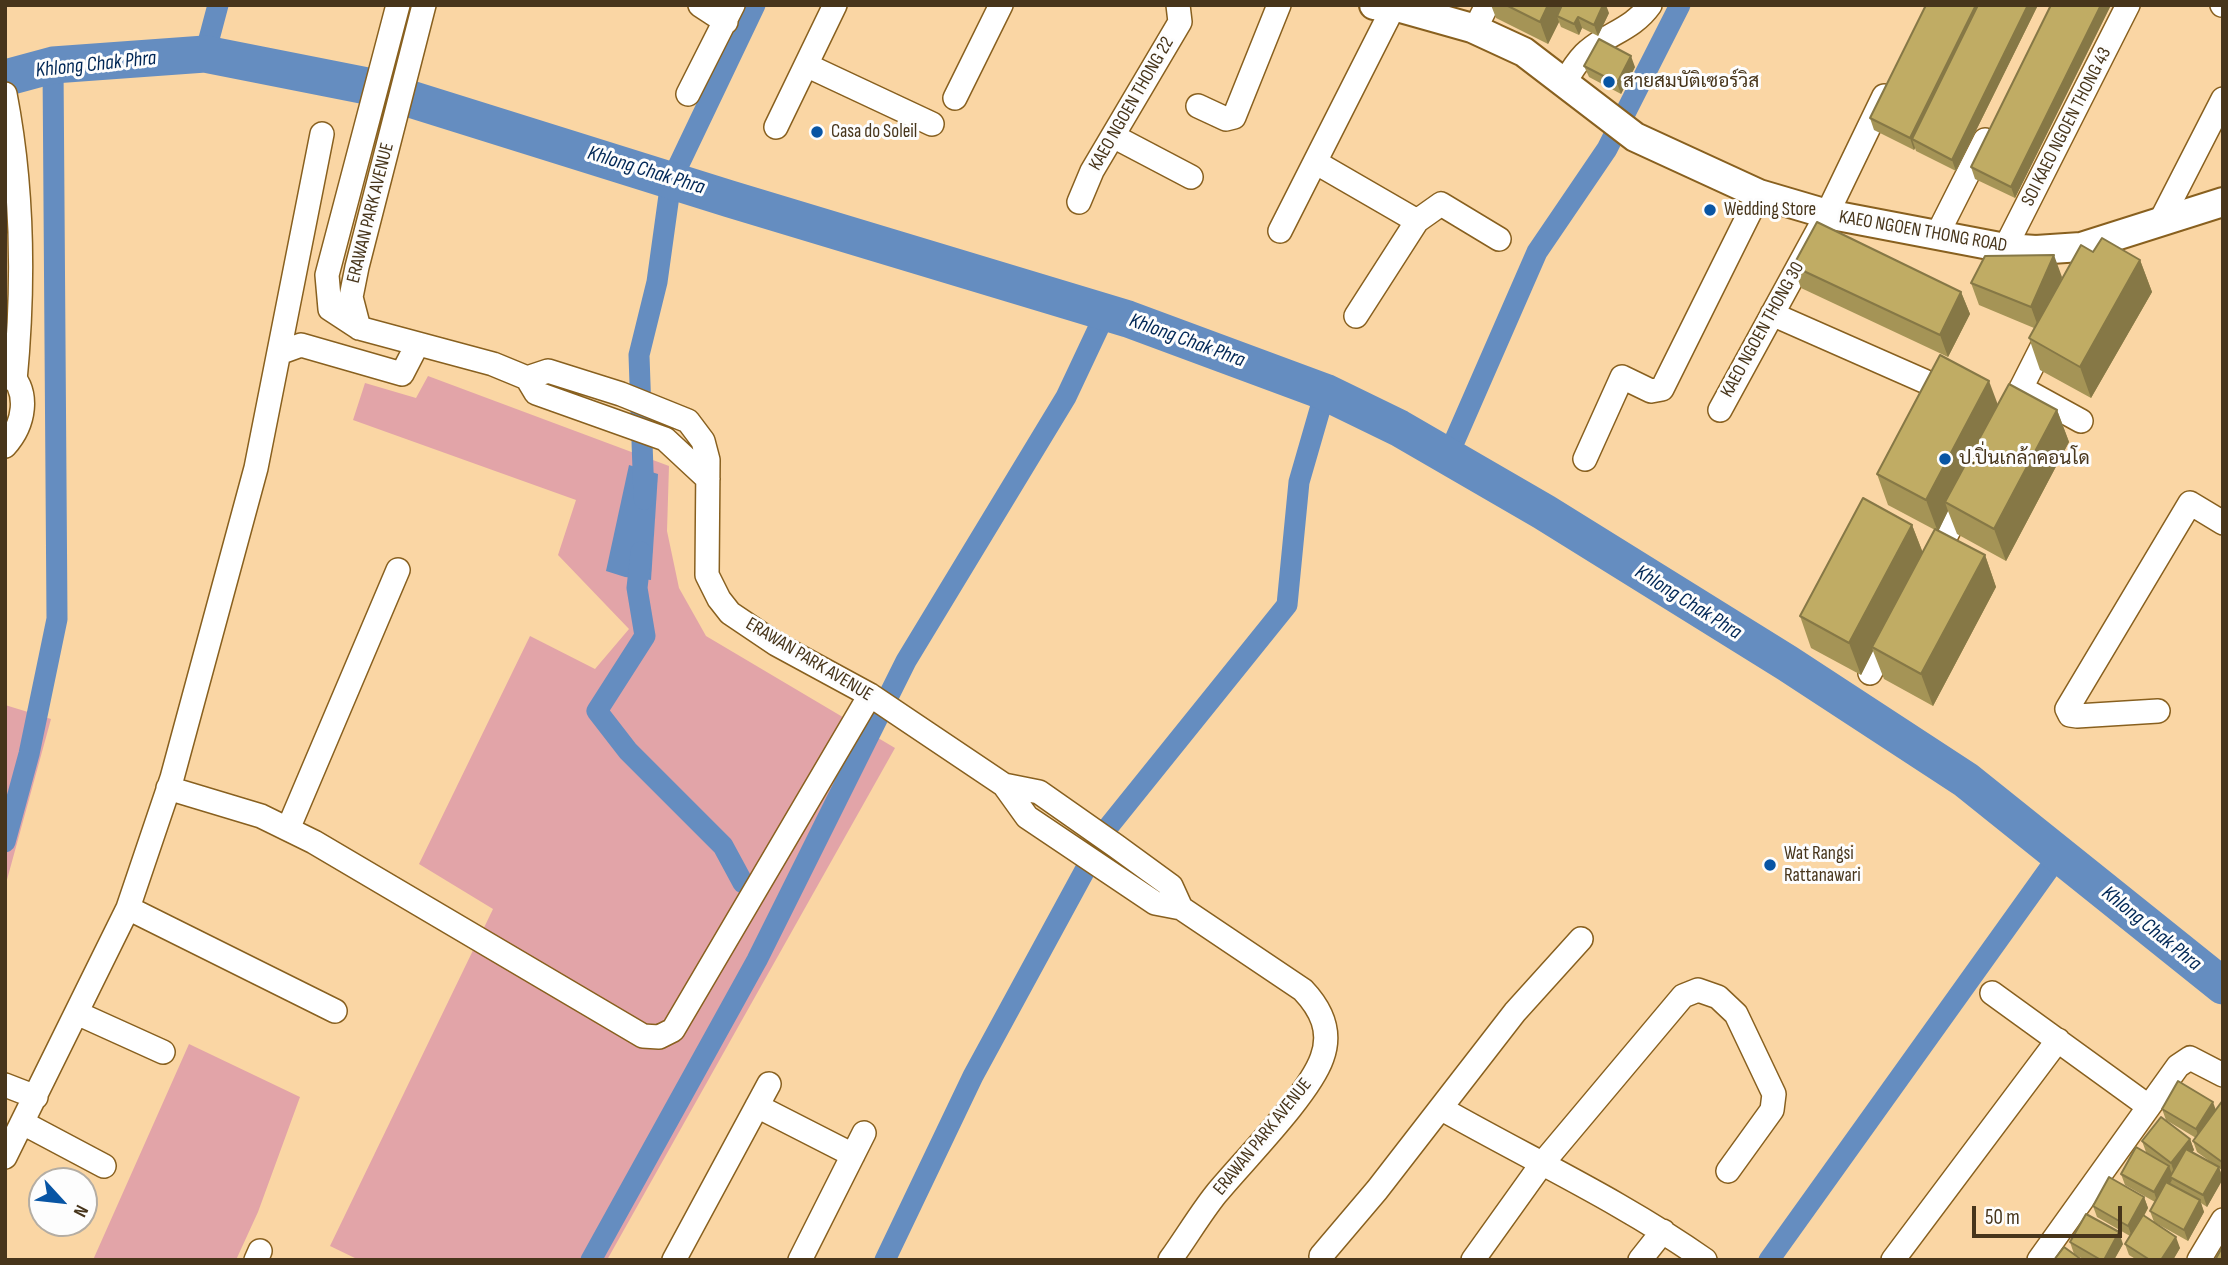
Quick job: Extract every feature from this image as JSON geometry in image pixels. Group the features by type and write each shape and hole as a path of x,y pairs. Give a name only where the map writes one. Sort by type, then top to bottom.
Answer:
{"street":[{"name":"ERAWAN PARK AVENUE","path":"398,5 327,275 359,328 417,345"},
{"name":"ERAWAN PARK AVENUE","path":"340,295 424,5"},
{"path":"688,94 730,14 701,5"},
{"path":"776,127 835,5"},
{"path":"955,98 1001,5"},
{"name":"KAEO NGOEN THONG 22","path":"1079,202 1092,171 1180,22 1178,5"},
{"path":"1198,106 1226,119 1234,117 1279,5"},
{"path":"1564,82 1589,50 1625,30 1641,18 1650,5"},
{"name":"SOI KAEO NGOEN THONG 43","path":"2005,248 2128,5"},
{"path":"1280,231 1392,7"},
{"name":"KAEO NGOEN THONG ROAD","path":"1392,7 1481,17 1635,137 1713,176 1759,194 1827,214 2005,248 2080,259 2160,222 2223,202"},
{"path":"806,65 932,124"},
{"name":"KAEO NGOEN THONG 30","path":"1720,410 1827,214 1892,79"},
{"path":"5,94 15,147 21,317 10,375 23,404 22,420 15,435 5,446"},
{"path":"2160,222 2223,99"},
{"path":"1937,235 1998,114"},
{"path":"5,1157 79,1014 128,908 168,788 256,468 322,134"},
{"path":"1113,136 1191,177"},
{"path":"1315,162 1417,221"},
{"path":"1586,459 1622,377 1651,391 1662,389 1759,194"},
{"path":"1356,317 1417,221 1427,211 1441,204 1499,239"},
{"path":"1995,440 2059,313"},
{"path":"1772,314 1924,381"},
{"path":"279,353 301,345 402,374 417,345 493,365 527,378 536,393 665,439 708,479"},
{"name":"ERAWAN PARK AVENUE","path":"527,378 548,371 621,394 688,421 703,441 708,479 707,575 719,599 730,613 776,644 903,716 1004,785 1027,817 1155,903 1181,908 1303,990 1324,1018 1323,1057 1311,1080 1214,1196 1170,1260"},
{"path":"1991,395 2017,397 2081,421"},
{"path":"1921,581 1946,553 1977,475"},
{"path":"2158,712 2077,716 2070,715 2067,709 2190,503 2223,523"},
{"path":"1909,546 1946,553"},
{"path":"288,829 398,570"},
{"path":"1870,673 1902,615"},
{"path":"168,788 261,816 288,829 643,1036 659,1037 673,1030 870,696"},
{"name":"ERAWAN PARK AVENUE","path":"1004,785 1039,792 1171,886 1181,908"},
{"path":"128,908 335,1011"},
{"path":"1321,1256 1442,1109 1515,1012 1581,939"},
{"path":"1474,1260 1541,1165 1683,996 1698,990 1718,997 1735,1014 1774,1094 1772,1110 1728,1171"},
{"path":"1993,993 2148,1106"},
{"path":"79,1014 163,1052"},
{"path":"1893,1260 2057,1040"},
{"path":"2039,1260 2110,1166 2148,1106 2178,1066 2190,1058 2223,1075"},
{"path":"674,1260 769,1084"},
{"path":"5,1085 36,1097"},
{"path":"757,1106 853,1155"},
{"path":"1442,1109 1541,1165 1631,1210 1705,1260"},
{"path":"23,1123 104,1166"},
{"path":"800,1260 864,1133"},
{"path":"2199,1260 2223,1220"},
{"path":"1640,1260 1664,1231"}],"shaded area":[{"path":"428,376 669,466 667,531 679,588 706,636 895,748 607,1260 359,1260 330,1246 493,909 419,864 530,636 595,669 629,629 558,555 576,500 353,420 365,383 416,398"},
{"path":"5,705 51,719 5,887"},
{"path":"189,1044 300,1097 258,1212 236,1260 93,1260"}],"water":[{"path":"629,465 658,474 651,580 625,577 606,571"}],"building":[{"path":"1506,5 1548,5 1540,22"},
{"path":"1562,5 1603,5 1594,25 1578,17 1574,24 1557,16"},
{"path":"1926,5 1976,5 1910,138 1870,118"},
{"path":"1978,5 2028,5 1952,160 1912,139"},
{"path":"2051,5 2101,5 2011,187 1971,167"},
{"path":"1599,39 1631,56 1617,83 1584,66"},
{"path":"1817,222 1961,292 1940,335 1793,266"},
{"path":"2102,238 2140,260 2080,367 2029,338 2081,245 2093,252"},
{"path":"2054,255 2031,307 1971,283 1985,256"},
{"path":"1940,355 1989,381 1926,500 1877,474"},
{"path":"2009,384 2057,410 1994,529 1945,502"},
{"path":"1863,498 1912,525 1849,643 1800,616"},
{"path":"1935,529 1985,555 1921,674 1872,647"},
{"path":"2178,1081 2213,1102 2196,1129 2162,1109"},
{"path":"2223,1100 2223,1162 2222,1162 2193,1141"},
{"path":"2161,1117 2190,1139 2171,1163 2142,1141"},
{"path":"2136,1147 2169,1166 2154,1192 2121,1174"},
{"path":"2186,1149 2219,1167 2203,1195 2170,1177"},
{"path":"2109,1177 2144,1197 2128,1226 2093,1206"},
{"path":"2166,1182 2200,1200 2184,1230 2150,1211"},
{"path":"2086,1214 2119,1232 2104,1260 2070,1242"},
{"path":"2143,1215 2176,1237 2161,1260 2150,1260 2125,1244"},
{"path":"2223,1246 2223,1260 2215,1260"},
{"path":"2064,1247 2082,1260 2054,1260"}],"waterway":[{"path":"205,54 218,5"},
{"path":"644,499 639,355 657,282 671,181 755,5"},
{"path":"1447,458 1537,252 1607,149 1680,5"},
{"name":"Khlong Chak Phra","path":"5,78 53,65 205,54 372,87 1128,319 1325,392 1399,428 1544,512 1787,663 1966,780 2223,986"},
{"path":"5,842 29,754 57,619 53,65"},
{"path":"591,1260 757,960 906,661 1066,397 1106,312"},
{"path":"885,1260 973,1076 1109,826 1287,605 1299,482 1325,392"},
{"path":"641,552 637,588 645,636 597,711 628,751 723,846 743,883"},
{"path":"1769,1260 2059,855"}],"place":[{"name":"สายสมบัติเซอร์วิส","path":"1609,82"},
{"name":"Casa do Soleil","path":"817,132"},
{"name":"Wedding Store","path":"1710,210"},
{"name":"ป.ปิ่นเกล้าคอนโด","path":"1945,459"},
{"name":"Wat Rangsi Rattanawari","path":"1770,865"}]}
